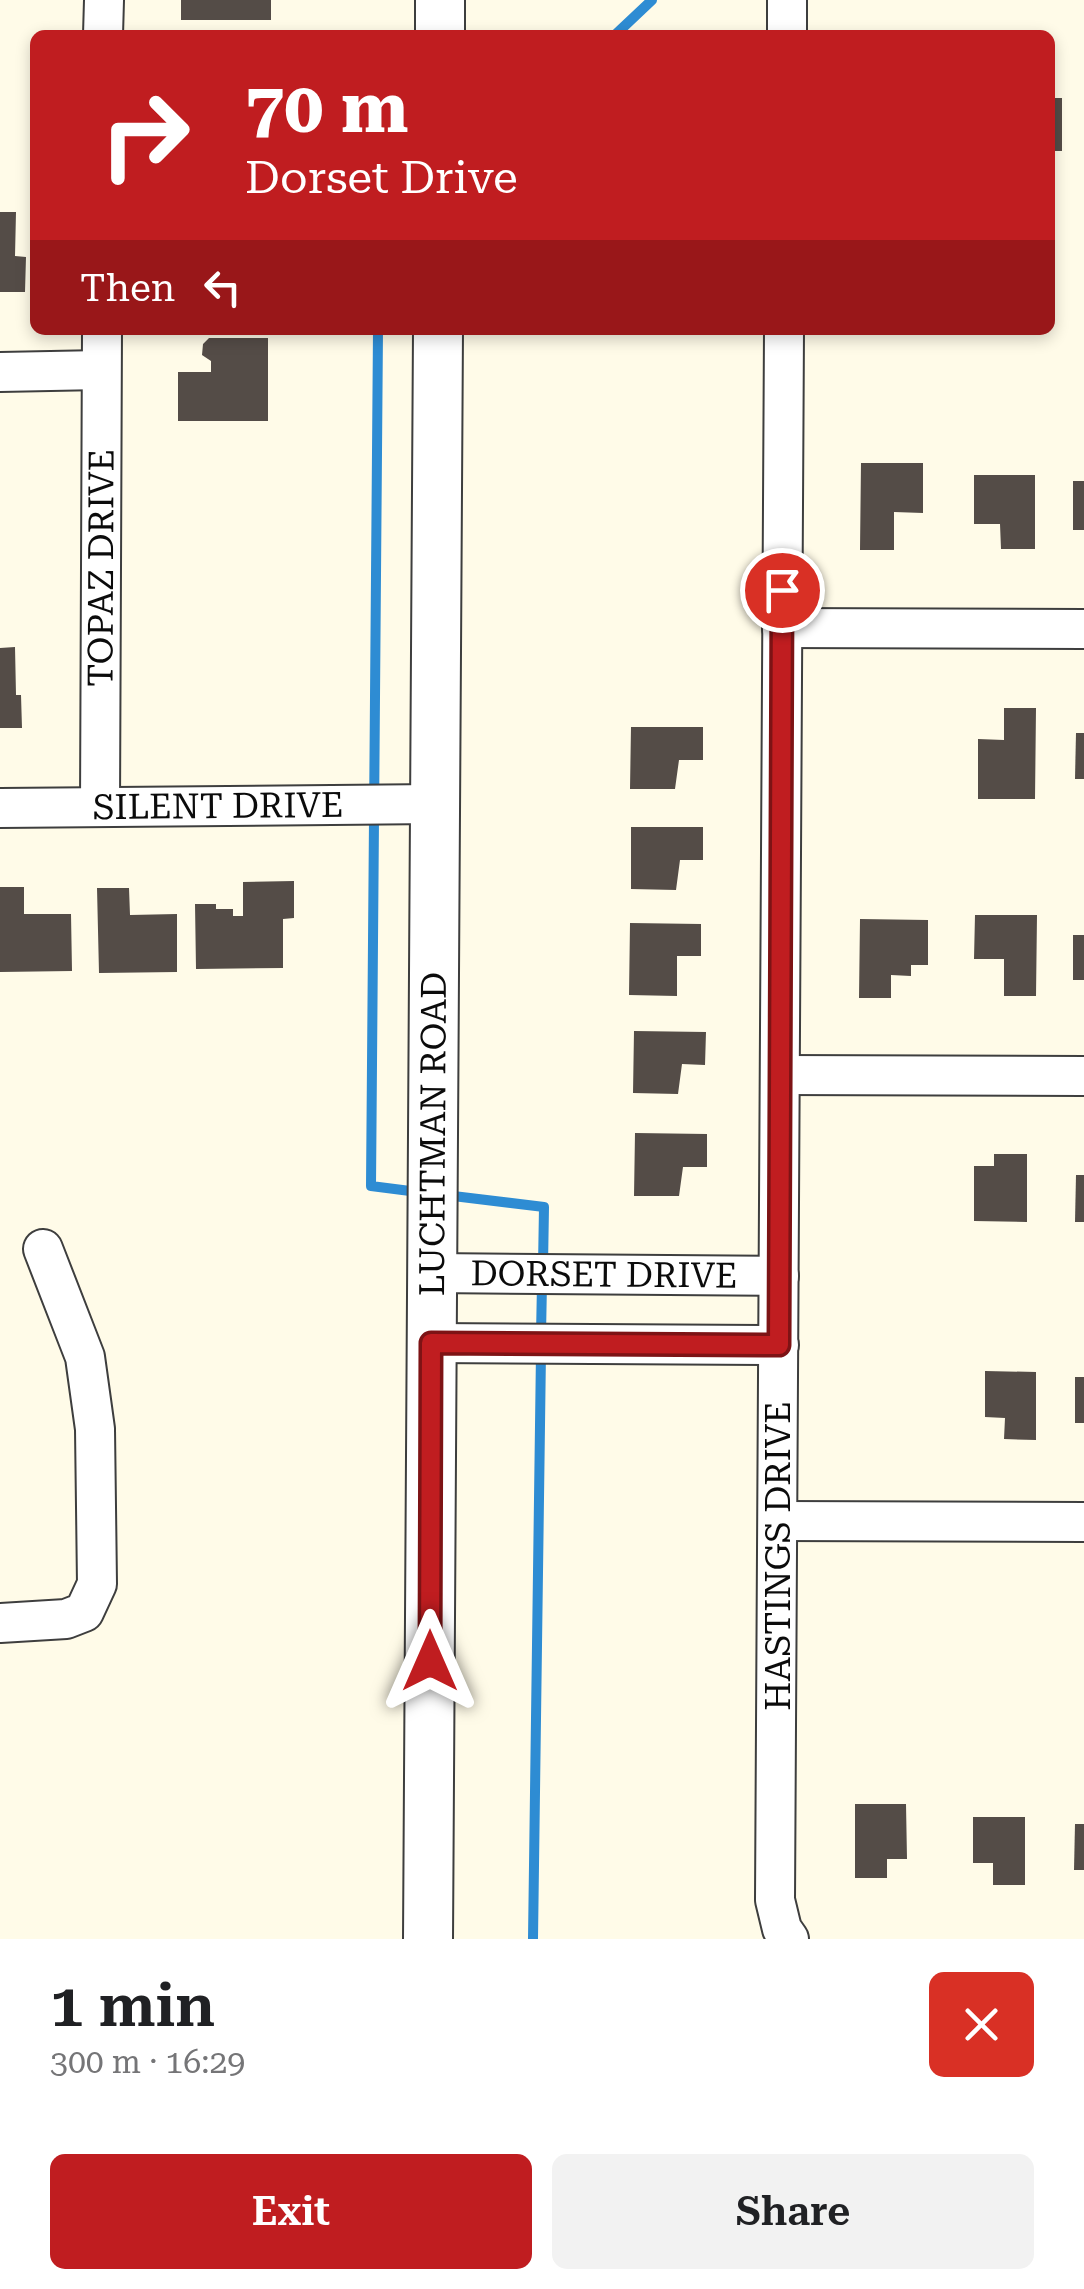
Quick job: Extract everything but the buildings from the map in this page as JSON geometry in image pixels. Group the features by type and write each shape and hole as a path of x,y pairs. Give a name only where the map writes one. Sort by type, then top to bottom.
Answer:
{"street":[{"path":"104,0 104,30"},
{"path":"440,0 440,30"},
{"path":"787,30 788,0"},
{"name":"TOPAZ DRIVE","path":"100,806 102,335"},
{"name":"LUCHTMAN ROAD","path":"428,1939 438,335"},
{"name":"HASTINGS DRIVE","path":"784,335 775,1900 782,1929 789,1939"},
{"path":"0,372 102,370"},
{"path":"782,628 1084,629"},
{"name":"SILENT DRIVE","path":"0,808 436,804"},
{"path":"781,1075 1084,1076"},
{"path":"0,1623 66,1620 84,1612 97,1584 94,1429 85,1357 43,1249"},
{"name":"DORSET DRIVE","path":"432,1273 780,1276"},
{"name":"DORSET DRIVE","path":"431,1343 779,1345"},
{"path":"778,1521 1084,1522"}],"waterway":[{"path":"620,30 652,0"},
{"path":"378,335 371,1186 418,1192"},
{"path":"445,1195 544,1207 543,1266"},
{"path":"541,1335 542,1283"},
{"path":"533,1939 541,1352"}],"route":[{"path":"430,1661 431,1343 779,1345 782,590"}]}
